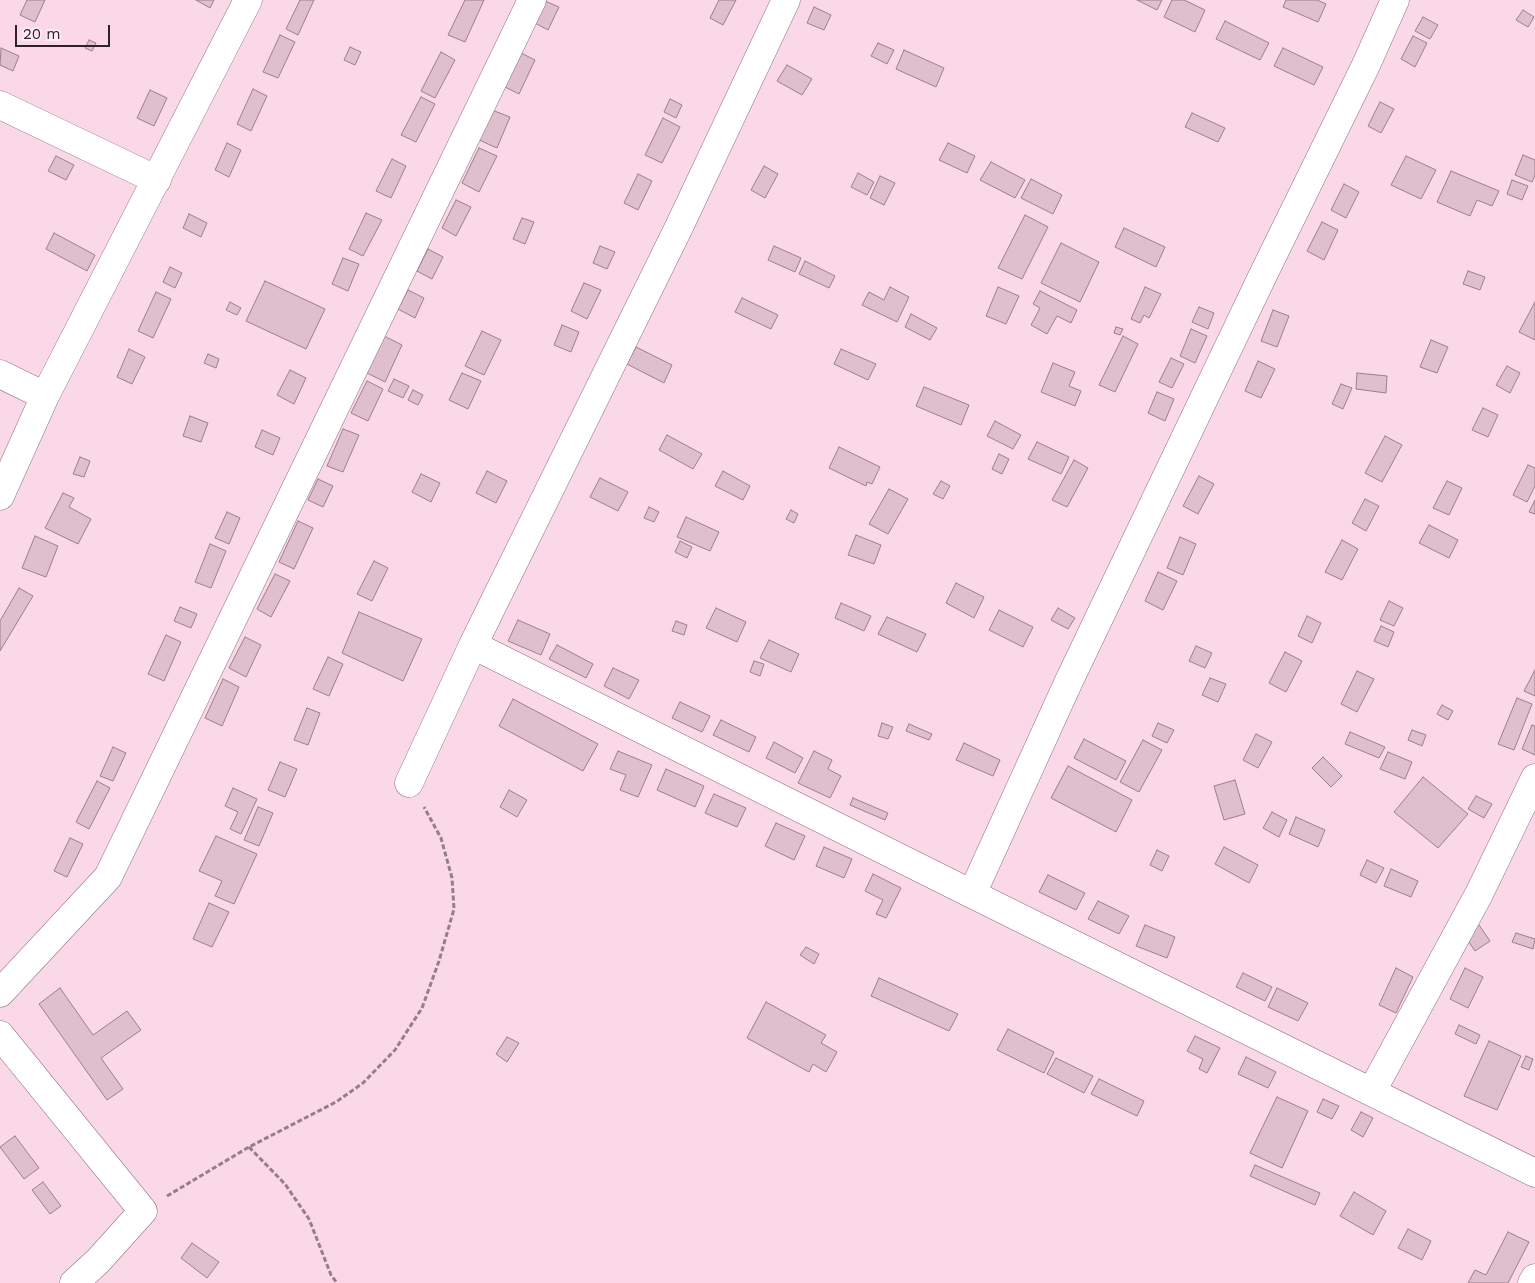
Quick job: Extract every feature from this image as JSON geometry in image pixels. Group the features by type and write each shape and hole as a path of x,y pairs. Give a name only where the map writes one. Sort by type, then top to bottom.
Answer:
{"street":[{"path":"0,496 45,396 248,0"},
{"path":"0,993 108,877 532,0"},
{"path":"409,783 473,645 679,227 786,0"},
{"path":"972,894 1068,683 1263,275 1366,65 1395,0"},
{"path":"0,105 156,180"},
{"path":"0,374 45,396"},
{"path":"473,645 1535,1172"},
{"path":"1372,1091 1479,894 1535,778"},
{"path":"0,1035 142,1211 98,1261 74,1283"},
{"path":"1532,1283 1535,1278"}],"path":[{"path":"142,1211 249,1147 336,1102 363,1083 395,1050 422,1008 439,961 454,909 452,878 441,838 409,783"},
{"path":"249,1147 286,1184 309,1219 331,1275 337,1283"}],"building":[{"path":"27,0 45,0 35,22 20,15"},
{"path":"196,0 214,0 210,8"},
{"path":"300,0 314,0 298,35 286,29"},
{"path":"465,0 484,0 465,42 448,35"},
{"path":"719,0 736,0 723,25 710,18"},
{"path":"1137,0 1162,0 1157,10"},
{"path":"1172,0 1184,0 1205,10 1195,32 1164,17"},
{"path":"1286,0 1317,0 1326,4 1318,22 1283,7"},
{"path":"545,1 559,7 548,30 535,23"},
{"path":"814,7 831,15 824,30 807,23"},
{"path":"1523,10 1534,17 1528,27 1516,20"},
{"path":"1423,17 1438,25 1430,39 1415,31"},
{"path":"1225,21 1269,43 1260,60 1216,39"},
{"path":"280,35 295,42 278,78 263,72"},
{"path":"1413,36 1427,43 1415,67 1401,59"},
{"path":"89,40 96,43 92,51 85,48"},
{"path":"878,43 894,50 887,64 871,56"},
{"path":"350,47 361,52 355,65 344,60"},
{"path":"1,48 19,56 13,71 0,65"},
{"path":"1283,48 1323,67 1314,85 1274,66"},
{"path":"904,50 944,68 936,87 896,69"},
{"path":"441,52 455,60 435,98 421,91"},
{"path":"521,53 535,60 519,94 505,87"},
{"path":"787,65 812,79 802,95 777,81"},
{"path":"253,89 267,96 251,131 237,124"},
{"path":"150,90 167,98 154,126 137,118"},
{"path":"421,97 435,104 416,142 401,135"},
{"path":"670,99 682,105 676,118 664,112"},
{"path":"1380,102 1394,109 1381,133 1368,126"},
{"path":"492,110 510,117 497,148 479,140"},
{"path":"1192,113 1225,128 1218,142 1185,127"},
{"path":"663,118 680,127 662,163 645,155"},
{"path":"227,143 241,150 229,177 215,170"},
{"path":"948,143 975,156 967,173 939,160"},
{"path":"479,148 497,156 479,192 462,183"},
{"path":"1523,155 1535,160 1535,175 1532,182 1515,175"},
{"path":"56,156 74,165 66,180 48,171"},
{"path":"1406,156 1436,170 1421,199 1391,185"},
{"path":"392,159 406,166 391,198 376,191"},
{"path":"991,162 1025,180 1015,198 980,180"},
{"path":"764,166 778,174 765,198 751,190"},
{"path":"1451,171 1499,191 1492,206 1477,200 1470,216 1437,202"},
{"path":"858,173 874,182 867,195 851,187"},
{"path":"638,174 652,181 638,210 624,203"},
{"path":"880,176 895,183 884,205 870,198"},
{"path":"1031,179 1062,195 1053,214 1021,198"},
{"path":"1512,180 1528,186 1522,200 1507,194"},
{"path":"1344,184 1359,192 1346,218 1331,210"},
{"path":"456,200 471,207 456,236 442,228"},
{"path":"366,213 382,220 363,256 349,249"},
{"path":"189,214 207,223 201,237 183,228"},
{"path":"1025,215 1048,227 1022,279 998,268"},
{"path":"522,218 534,222 525,244 513,239"},
{"path":"1322,222 1338,230 1324,260 1307,251"},
{"path":"1124,228 1165,247 1156,267 1115,247"},
{"path":"54,233 95,255 87,271 46,249"},
{"path":"1061,243 1099,262 1080,302 1041,283"},
{"path":"600,246 615,252 607,269 593,263"},
{"path":"774,246 801,258 795,272 768,260"},
{"path":"428,249 443,257 432,279 417,271"},
{"path":"343,258 359,264 348,291 332,284"},
{"path":"805,261 835,276 829,288 799,274"},
{"path":"170,267 182,273 175,288 163,282"},
{"path":"1468,271 1485,277 1480,290 1463,284"},
{"path":"265,281 325,309 306,349 246,321"},
{"path":"584,283 601,290 587,319 571,311"},
{"path":"890,287 909,297 897,322 862,305 869,292 884,300"},
{"path":"998,287 1019,296 1006,324 986,316"},
{"path":"1145,287 1161,294 1149,318 1144,315 1140,323 1131,319"},
{"path":"408,290 424,298 415,318 398,309"},
{"path":"1040,291 1077,310 1071,323 1057,316 1047,334 1031,325 1040,308 1033,304"},
{"path":"156,292 171,299 153,338 138,331"},
{"path":"742,298 778,315 771,329 735,312"},
{"path":"230,302 241,308 237,315 226,310"},
{"path":"1535,302 1535,340 1519,332"},
{"path":"1199,307 1214,313 1208,329 1192,322"},
{"path":"1273,310 1289,316 1277,347 1261,341"},
{"path":"911,314 937,328 930,340 905,327"},
{"path":"562,325 579,332 571,352 554,345"},
{"path":"1116,327 1123,329 1120,335 1114,333"},
{"path":"1191,329 1207,336 1195,363 1180,356"},
{"path":"482,331 501,340 484,375 465,366"},
{"path":"384,336 402,345 385,382 367,373"},
{"path":"1123,336 1138,344 1115,392 1099,385"},
{"path":"1431,340 1448,347 1437,373 1420,367"},
{"path":"636,347 672,365 664,383 627,364"},
{"path":"129,349 145,357 132,384 117,377"},
{"path":"841,349 876,364 868,380 834,364"},
{"path":"208,354 219,359 216,368 204,363"},
{"path":"1171,358 1184,364 1172,388 1159,382"},
{"path":"1258,361 1275,369 1261,398 1245,391"},
{"path":"1053,363 1075,372 1069,386 1081,391 1075,406 1041,392"},
{"path":"1507,366 1520,373 1510,393 1496,385"},
{"path":"290,370 306,378 294,404 277,395"},
{"path":"462,373 481,381 468,409 449,400"},
{"path":"1357,373 1387,376 1386,393 1356,389"},
{"path":"394,379 409,386 403,398 388,391"},
{"path":"367,381 383,389 368,421 351,413"},
{"path":"1341,384 1352,388 1343,409 1332,404"},
{"path":"924,387 969,405 961,425 916,406"},
{"path":"413,390 423,395 418,405 408,400"},
{"path":"1157,392 1174,399 1165,421 1148,413"},
{"path":"1483,408 1498,415 1488,437 1472,430"},
{"path":"190,416 208,423 201,442 183,436"},
{"path":"995,421 1021,435 1013,449 987,436"},
{"path":"343,429 359,435 343,472 327,466"},
{"path":"262,430 280,438 273,455 255,447"},
{"path":"667,435 702,454 693,469 659,450"},
{"path":"1385,436 1402,445 1382,482 1365,473"},
{"path":"1037,442 1069,457 1061,474 1028,459"},
{"path":"839,447 880,467 872,484 867,482 866,486 829,468"},
{"path":"999,454 1009,459 1002,474 992,469"},
{"path":"80,457 90,461 84,477 73,474"},
{"path":"1074,460 1088,468 1067,507 1052,500"},
{"path":"1528,465 1535,468 1535,486 1527,502 1513,495"},
{"path":"487,471 507,481 496,503 476,493"},
{"path":"723,471 750,486 743,500 715,486"},
{"path":"421,474 440,483 431,502 412,492"},
{"path":"1199,476 1214,484 1198,514 1183,506"},
{"path":"600,478 628,492 618,511 590,497"},
{"path":"318,479 333,486 323,507 308,500"},
{"path":"941,481 950,486 943,499 933,494"},
{"path":"1447,481 1462,488 1449,515 1433,508"},
{"path":"889,489 908,499 888,534 869,524"},
{"path":"63,493 74,498 69,507 91,519 78,544 45,528"},
{"path":"1365,499 1379,506 1366,531 1352,523"},
{"path":"1535,500 1535,514 1529,512"},
{"path":"649,507 659,512 654,522 644,518"},
{"path":"791,510 798,514 794,523 786,519"},
{"path":"227,512 240,518 229,544 215,538"},
{"path":"686,517 719,532 710,551 677,537"},
{"path":"298,521 313,528 294,569 279,562"},
{"path":"1429,525 1458,540 1449,558 1419,543"},
{"path":"856,535 881,545 874,564 848,555"},
{"path":"35,536 58,546 46,577 22,568"},
{"path":"1180,537 1196,544 1183,575 1167,568"},
{"path":"1342,540 1358,549 1342,580 1325,572"},
{"path":"680,541 692,547 687,558 675,552"},
{"path":"210,544 226,551 211,588 195,582"},
{"path":"374,561 388,568 372,601 357,594"},
{"path":"1158,572 1177,581 1163,610 1145,601"},
{"path":"275,574 290,581 271,617 257,609"},
{"path":"956,583 984,597 974,618 946,603"},
{"path":"19,588 33,596 0,651 0,621"},
{"path":"1389,601 1403,608 1394,626 1380,620"},
{"path":"841,603 871,616 864,631 835,618"},
{"path":"180,607 197,614 191,628 174,621"},
{"path":"716,608 746,622 737,642 706,628"},
{"path":"1058,608 1075,618 1068,629 1051,620"},
{"path":"999,610 1033,627 1023,647 989,630"},
{"path":"359,612 422,639 403,681 342,653"},
{"path":"1307,616 1321,623 1312,643 1298,636"},
{"path":"887,617 926,634 917,652 878,634"},
{"path":"518,620 550,634 541,655 508,641"},
{"path":"676,621 687,625 684,635 672,631"},
{"path":"1381,626 1394,632 1388,647 1374,641"},
{"path":"166,635 181,642 164,681 148,674"},
{"path":"245,637 261,645 246,677 229,668"},
{"path":"769,640 799,654 791,672 760,658"},
{"path":"557,645 593,664 586,678 549,659"},
{"path":"1196,646 1212,653 1205,668 1189,661"},
{"path":"1285,652 1302,661 1286,692 1269,683"},
{"path":"328,657 343,664 329,696 313,689"},
{"path":"754,661 764,664 760,676 750,672"},
{"path":"613,668 639,680 629,699 604,686"},
{"path":"1535,670 1535,696 1524,691"},
{"path":"1357,671 1374,679 1357,712 1341,704"},
{"path":"1210,678 1226,684 1218,702 1202,695"},
{"path":"223,679 239,687 222,726 205,718"},
{"path":"1517,698 1532,704 1514,750 1498,744"},
{"path":"513,699 598,744 583,771 499,726"},
{"path":"680,702 710,716 702,732 672,718"},
{"path":"1442,705 1453,711 1448,720 1437,714"},
{"path":"307,708 320,713 308,745 294,740"},
{"path":"721,720 756,737 749,752 713,735"},
{"path":"882,723 893,727 888,739 878,736"},
{"path":"1158,723 1174,730 1167,743 1152,736"},
{"path":"909,724 932,734 929,740 906,731"},
{"path":"1532,725 1535,726 1535,755 1522,749"},
{"path":"1412,730 1426,735 1422,746 1408,740"},
{"path":"1350,732 1385,747 1379,758 1345,744"},
{"path":"1256,734 1272,742 1258,768 1243,760"},
{"path":"1084,739 1126,761 1116,780 1074,758"},
{"path":"1143,740 1162,750 1139,792 1120,782"},
{"path":"774,742 803,758 795,773 766,758"},
{"path":"964,743 1000,760 993,776 956,760"},
{"path":"113,747 126,753 113,781 100,776"},
{"path":"618,751 652,765 638,797 620,790 626,775 610,769"},
{"path":"814,751 832,760 828,769 841,776 830,798 798,783"},
{"path":"1388,752 1412,762 1405,779 1380,769"},
{"path":"1323,757 1342,776 1331,787 1312,768"},
{"path":"280,762 297,769 285,797 268,790"},
{"path":"1068,766 1132,800 1116,832 1051,798"},
{"path":"666,769 704,786 695,807 657,790"},
{"path":"1423,777 1468,814 1438,848 1394,812"},
{"path":"1235,780 1245,814 1224,820 1214,786"},
{"path":"97,781 110,788 89,829 76,822"},
{"path":"233,788 257,799 241,834 230,829 238,812 225,806"},
{"path":"509,790 527,800 517,817 500,807"},
{"path":"714,794 746,808 737,827 705,813"},
{"path":"1476,796 1492,804 1484,818 1468,809"},
{"path":"853,798 888,813 885,820 850,805"},
{"path":"258,807 273,813 259,846 244,840"},
{"path":"1272,812 1287,820 1279,837 1263,828"},
{"path":"1296,817 1325,830 1318,847 1289,834"},
{"path":"776,823 805,836 794,860 765,846"},
{"path":"216,836 257,854 234,904 215,896 222,881 199,871"},
{"path":"70,838 83,844 67,877 54,871"},
{"path":"824,847 852,859 844,878 816,866"},
{"path":"1224,847 1258,865 1249,883 1215,864"},
{"path":"1157,850 1169,856 1162,871 1150,865"},
{"path":"1367,860 1384,868 1376,883 1360,875"},
{"path":"1391,869 1418,881 1411,897 1384,886"},
{"path":"873,874 901,888 886,918 876,914 883,900 865,891"},
{"path":"1048,875 1085,893 1076,910 1039,892"},
{"path":"1098,901 1129,916 1119,934 1088,919"},
{"path":"209,903 229,912 212,947 193,939"},
{"path":"1477,922 1490,941 1475,951 1462,932"},
{"path":"1145,925 1175,937 1167,958 1136,946"},
{"path":"1516,933 1535,939 1533,949 1512,942"},
{"path":"806,947 819,954 814,964 800,955"},
{"path":"1396,968 1413,977 1396,1013 1379,1005"},
{"path":"1465,968 1483,977 1468,1008 1450,999"},
{"path":"1243,973 1272,987 1265,1001 1236,987"},
{"path":"879,978 958,1014 949,1031 871,996"},
{"path":"60,988 93,1035 127,1011 141,1030 101,1058 123,1089 107,1100 39,1004"},
{"path":"1277,988 1308,1003 1298,1021 1268,1007"},
{"path":"766,1002 826,1035 821,1043 837,1052 826,1072 813,1064 809,1072 747,1038"},
{"path":"1459,1025 1480,1035 1476,1044 1455,1034"},
{"path":"1008,1029 1054,1052 1044,1073 997,1050"},
{"path":"1195,1036 1220,1048 1207,1073 1199,1069 1203,1059 1187,1051"},
{"path":"507,1037 519,1043 507,1062 496,1054"},
{"path":"1489,1041 1521,1056 1497,1110 1464,1096"},
{"path":"1526,1056 1533,1059 1529,1070 1521,1067"},
{"path":"1246,1057 1276,1072 1268,1088 1238,1074"},
{"path":"1056,1058 1093,1076 1084,1093 1047,1074"},
{"path":"1099,1079 1144,1101 1137,1116 1091,1094"},
{"path":"1277,1097 1308,1111 1282,1168 1250,1153"},
{"path":"1323,1099 1339,1106 1332,1119 1317,1112"},
{"path":"1361,1112 1373,1118 1363,1137 1351,1130"},
{"path":"15,1136 39,1168 24,1179 0,1147"},
{"path":"1255,1165 1320,1193 1315,1205 1250,1176"},
{"path":"43,1182 61,1206 50,1214 32,1190"},
{"path":"1354,1192 1386,1211 1373,1235 1340,1216"},
{"path":"1408,1229 1431,1241 1422,1260 1398,1248"},
{"path":"1508,1232 1529,1242 1508,1283 1468,1283 1475,1270 1486,1275"},
{"path":"192,1243 219,1262 207,1278 181,1258"}]}
